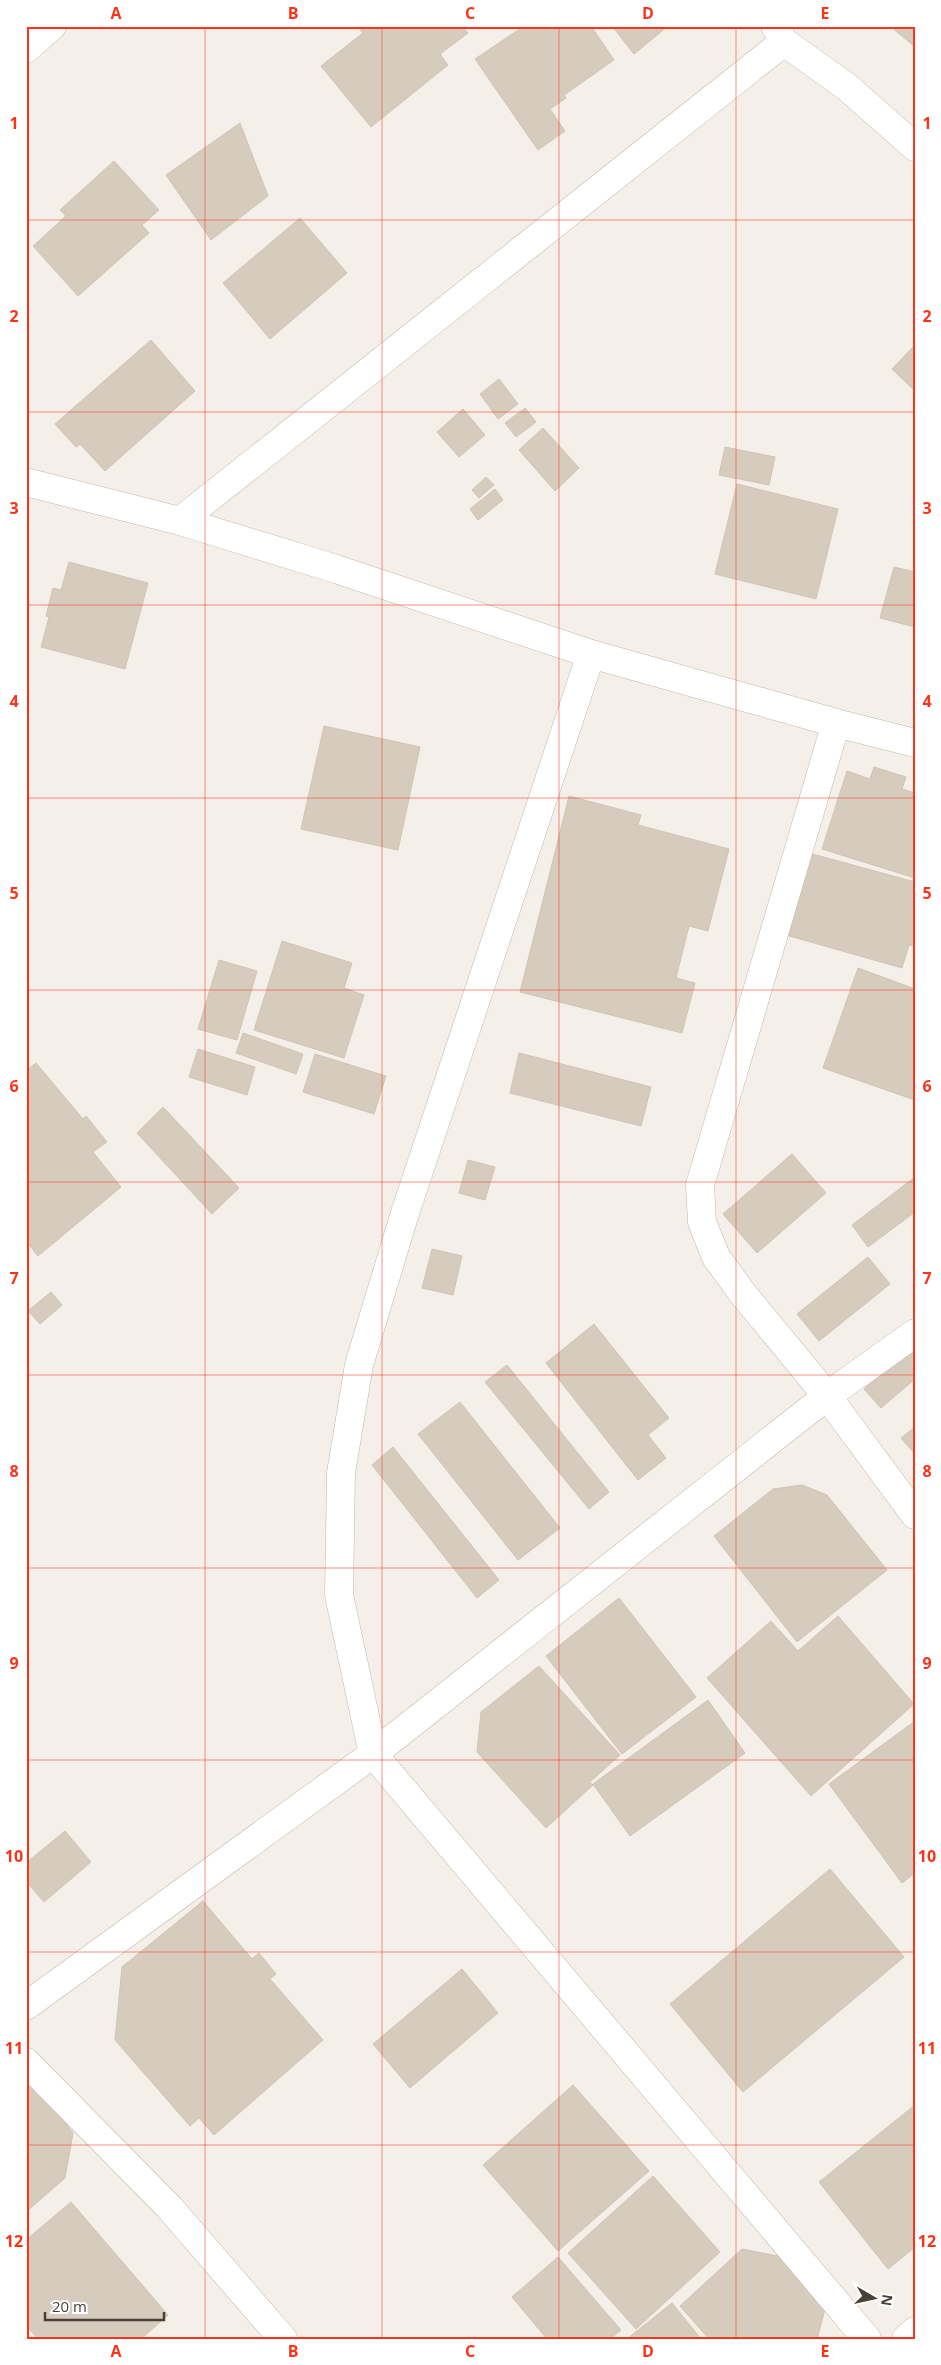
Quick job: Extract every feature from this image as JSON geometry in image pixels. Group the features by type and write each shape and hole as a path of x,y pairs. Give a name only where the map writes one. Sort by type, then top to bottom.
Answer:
{"street":[{"path":"26,49 52,26"},
{"path":"180,520 780,34 846,87 915,147"},
{"path":"26,482 180,520 336,569 591,654 836,723 915,743"},
{"path":"591,654 405,1213 359,1365 341,1473 340,1595 373,1754 867,2339"},
{"path":"836,723 700,1185 702,1222 716,1257 743,1294 827,1396 915,1515"},
{"path":"26,2006 373,1754 827,1396 915,1333"},
{"path":"26,2062 168,2207 283,2339"},
{"path":"906,2339 915,2332"}],"building":[{"path":"357,26 462,26 468,33 440,54 448,65 371,127 321,66 363,33"},
{"path":"524,26 591,26 614,60 564,95 566,98 550,109 565,131 538,150 475,59"},
{"path":"612,26 668,26 634,54"},
{"path":"890,26 915,26 915,47"},
{"path":"240,123 268,196 211,240 166,175"},
{"path":"114,161 159,210 142,225 149,233 78,296 33,246 66,216 60,210"},
{"path":"300,218 347,273 270,339 223,283"},
{"path":"151,340 195,391 105,471 80,444 76,447 55,424"},
{"path":"913,347 915,348 915,391 892,369"},
{"path":"499,379 518,404 498,419 480,394"},
{"path":"525,408 536,422 516,437 505,423"},
{"path":"463,409 485,435 459,457 437,432"},
{"path":"543,428 579,468 555,491 519,450"},
{"path":"725,447 775,457 769,485 719,475"},
{"path":"486,477 494,485 479,498 472,490"},
{"path":"737,484 838,509 816,599 715,574"},
{"path":"495,489 503,500 478,520 470,509"},
{"path":"69,562 148,583 125,669 41,647 49,617 46,616 53,588 61,590"},
{"path":"894,567 915,572 915,627 880,618"},
{"path":"324,726 420,747 398,850 301,829"},
{"path":"874,767 906,777 902,789 915,793 915,878 822,849 847,771 870,779"},
{"path":"569,796 641,815 638,825 729,849 708,931 689,926 676,978 695,983 682,1033 520,992"},
{"path":"809,853 915,882 915,946 909,945 902,968 786,935"},
{"path":"282,941 352,963 344,988 364,995 344,1058 254,1030"},
{"path":"219,960 257,971 237,1040 198,1029"},
{"path":"858,968 915,989 915,1100 823,1068"},
{"path":"243,1033 303,1054 296,1074 236,1053"},
{"path":"198,1049 255,1067 247,1095 189,1077"},
{"path":"519,1053 651,1087 641,1126 510,1093"},
{"path":"315,1054 386,1076 374,1114 303,1092"},
{"path":"36,1063 83,1119 86,1116 107,1142 93,1152 121,1187 38,1256 26,1241 26,1071"},
{"path":"163,1107 239,1188 212,1214 137,1133"},
{"path":"792,1154 826,1193 757,1253 723,1214"},
{"path":"468,1160 495,1167 485,1200 459,1193"},
{"path":"915,1177 915,1212 868,1247 852,1225"},
{"path":"432,1249 462,1256 453,1295 422,1288"},
{"path":"868,1257 890,1284 819,1341 797,1314"},
{"path":"51,1292 62,1305 40,1324 28,1311"},
{"path":"594,1324 669,1418 648,1435 666,1458 638,1480 546,1363"},
{"path":"915,1346 915,1379 881,1408 864,1389"},
{"path":"507,1365 609,1492 589,1509 485,1382"},
{"path":"460,1402 560,1528 518,1560 418,1434"},
{"path":"915,1427 915,1454 901,1438"},
{"path":"393,1447 499,1580 477,1598 372,1465"},
{"path":"802,1485 827,1495 887,1570 797,1642 714,1536 773,1489"},
{"path":"619,1598 696,1697 622,1754 546,1656"},
{"path":"838,1616 914,1704 811,1796 707,1678 771,1621 798,1651"},
{"path":"539,1666 620,1755 590,1782 593,1785 546,1828 477,1752 481,1712"},
{"path":"708,1700 745,1753 630,1836 593,1784"},
{"path":"915,1721 915,1873 902,1883 829,1784"},
{"path":"65,1831 91,1862 44,1902 26,1881 26,1863"},
{"path":"830,1869 904,1957 743,2092 670,2004"},
{"path":"203,1901 252,1959 259,1953 276,1974 270,1979 323,2040 214,2135 199,2118 190,2126 115,2040 122,1967"},
{"path":"462,1969 498,2013 410,2088 373,2044"},
{"path":"26,2078 30,2078 73,2133 65,2178 26,2212"},
{"path":"573,2085 649,2171 558,2251 483,2165"},
{"path":"915,2105 915,2247 888,2269 819,2182"},
{"path":"653,2176 720,2252 636,2329 568,2253"},
{"path":"71,2202 168,2315 141,2339 38,2339 26,2325 26,2240"},
{"path":"742,2249 793,2259 827,2302 817,2339 709,2339 680,2306"},
{"path":"558,2257 621,2330 610,2339 547,2339 512,2297"},
{"path":"672,2303 701,2339 627,2339"}]}
